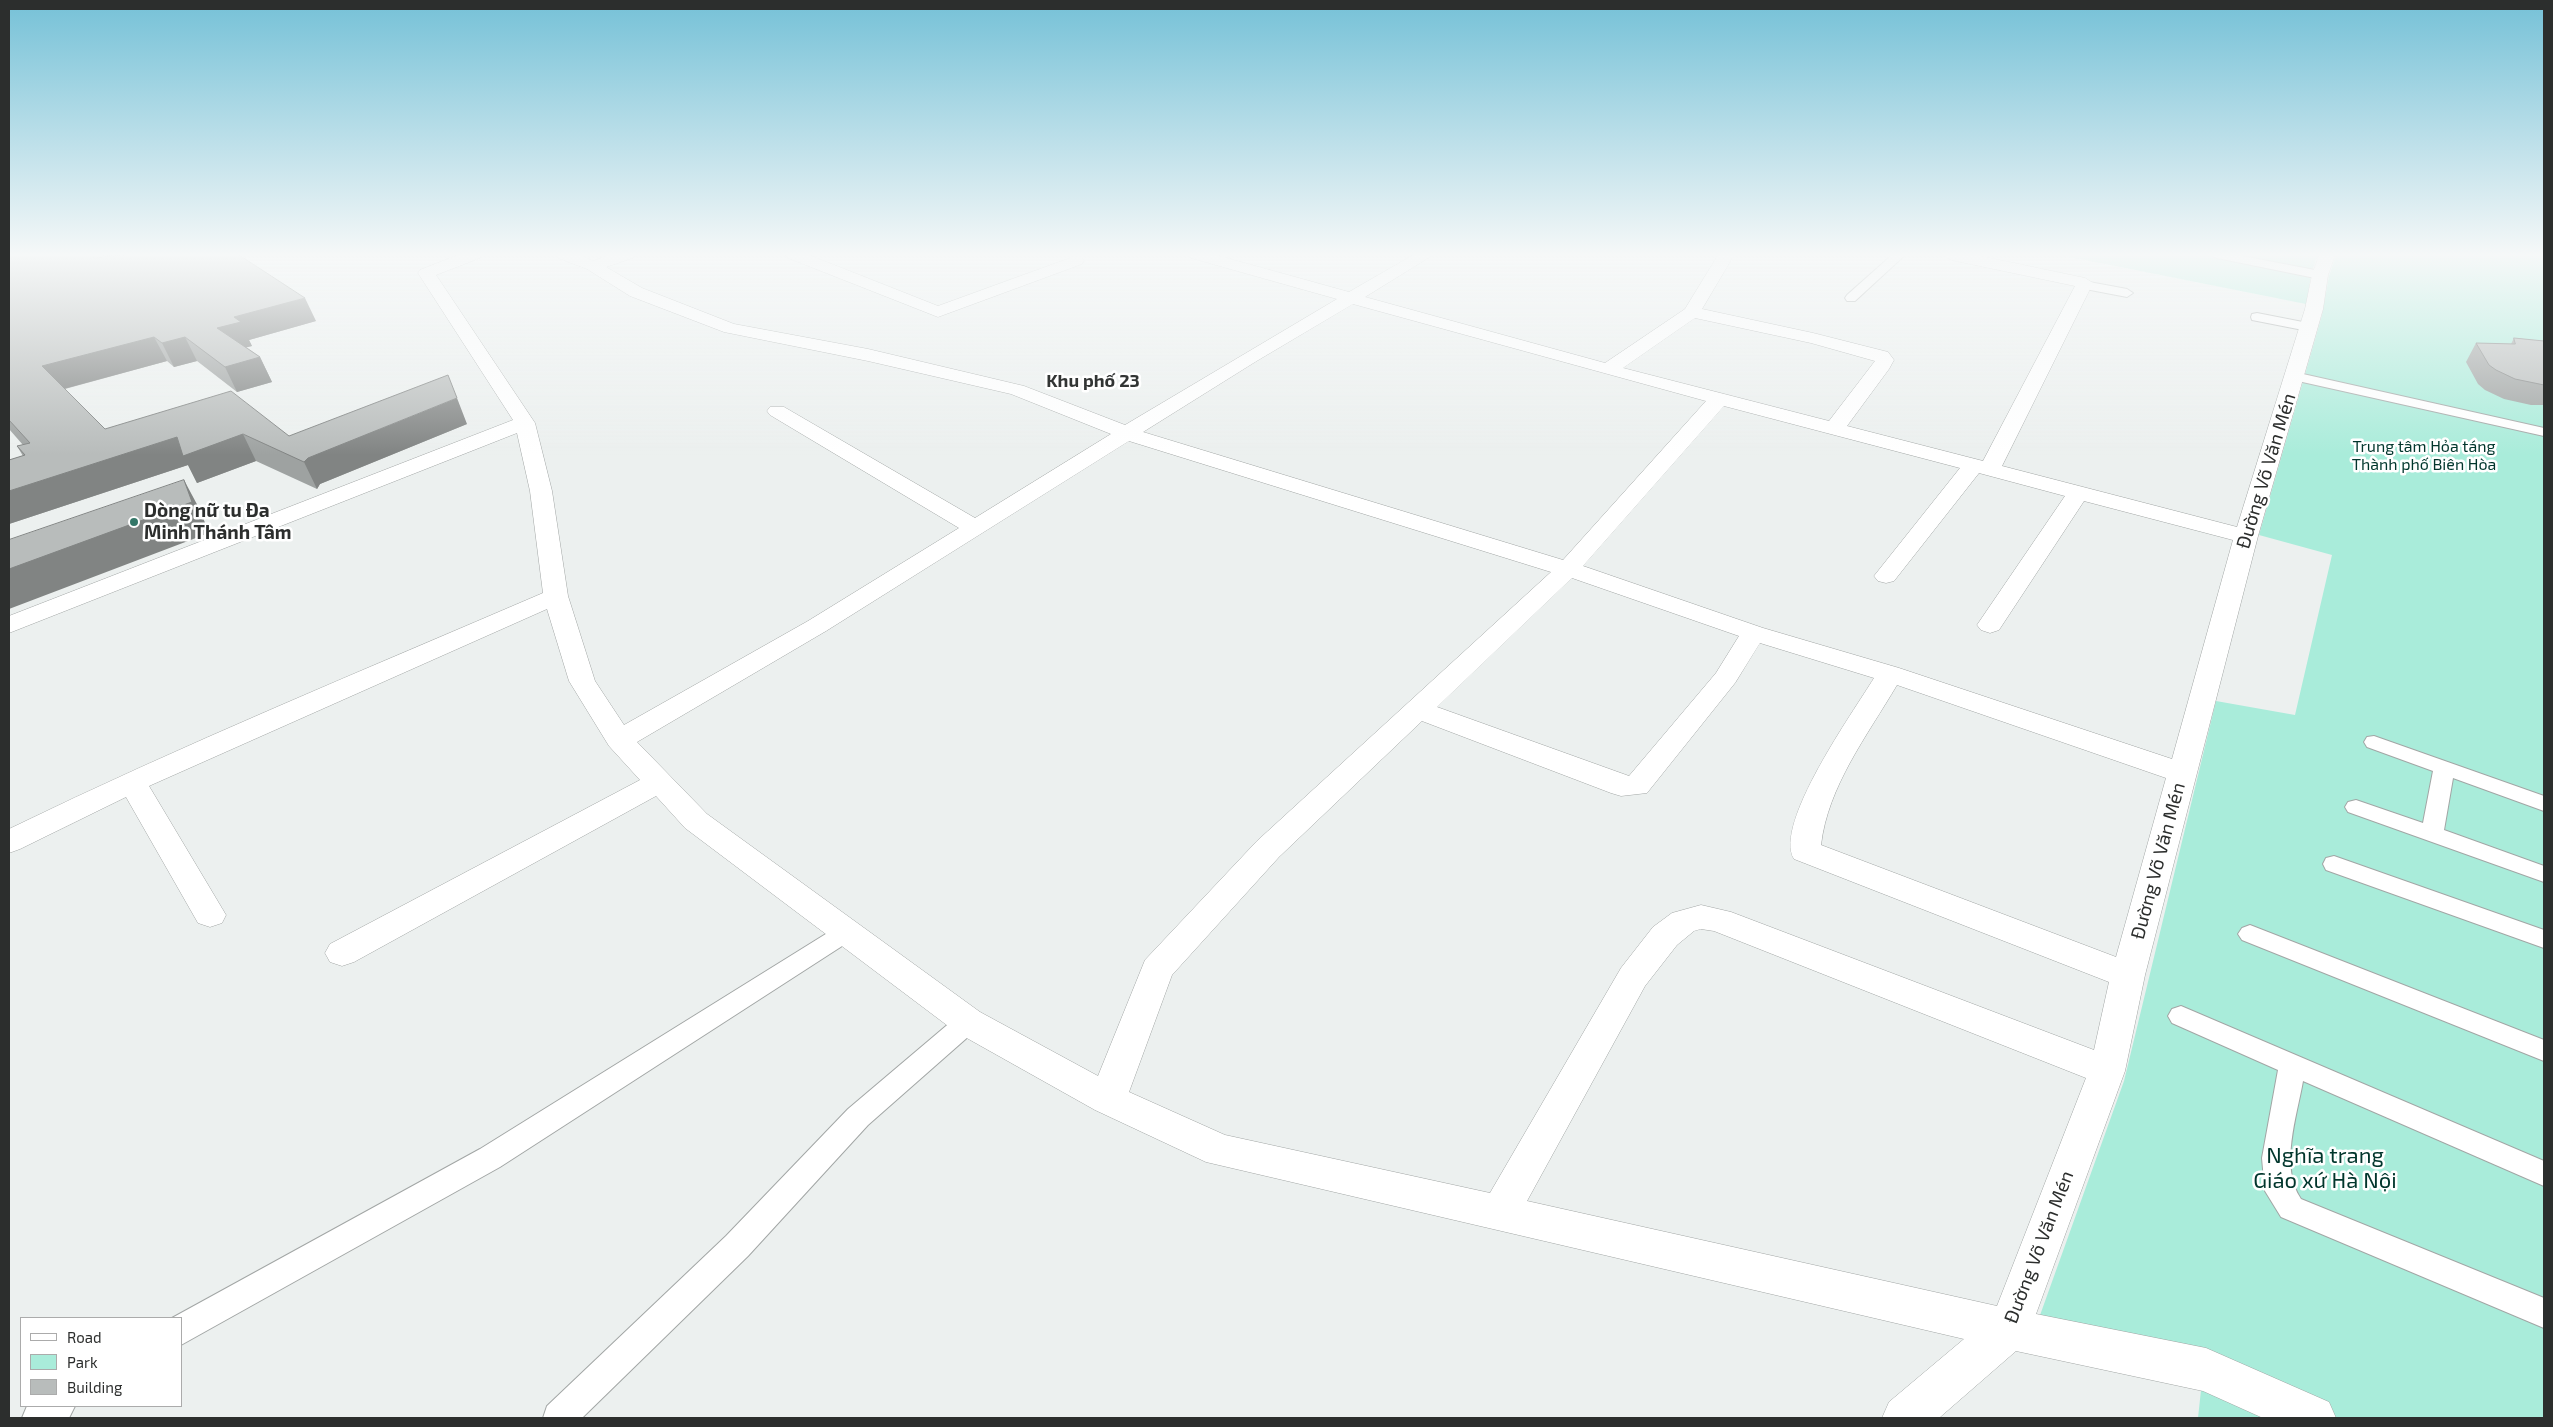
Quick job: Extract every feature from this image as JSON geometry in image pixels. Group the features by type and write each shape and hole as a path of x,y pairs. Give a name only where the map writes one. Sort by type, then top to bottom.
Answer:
{"street":[{"path":"459,322 525,422 541,491 556,596 582,682 619,740 696,822 968,1022 1108,1099 1220,1150 2009,1329 2206,1370 2313,1418"},
{"path":"713,322 730,328 868,355 1016,390 1128,434 1568,568 1754,633 1890,674 2182,773"},
{"path":"619,740 817,626 1248,358 1310,322"},
{"path":"1435,322 1608,370 2246,536"},
{"path":"1608,370 1678,322"},
{"path":"1737,322 1813,338 1881,356 1885,360 1834,429"},
{"path":"1886,576 1981,468 2063,322"},
{"name":"Đường Võ Văn Mén","path":"1905,1418 2009,1329 2107,1071 2128,975 2246,536 2310,322"},
{"path":"1108,1099 1157,969 1268,849 1568,568 1720,398"},
{"path":"777,411 975,528"},
{"path":"9,625 525,422"},
{"path":"1990,625 2078,493"},
{"path":"9,842 132,782 271,719 556,596"},
{"path":"1417,709 1622,786 1637,786 1726,677 1754,633"},
{"path":"1890,674 1823,785 1809,821 1805,850 2128,975"},
{"path":"132,782 210,915"},
{"path":"342,954 659,782"},
{"path":"1499,1214 1633,977 1665,936 1684,921 1701,917 1719,920 1833,963 2107,1071"}],"lane":[{"path":"2280,322 2308,327"},
{"path":"2294,376 2544,432"},
{"path":"2374,742 2544,804"},
{"path":"2432,834 2444,768"},
{"path":"2356,807 2544,874"},
{"path":"2334,864 2544,939"},
{"path":"182,1329 490,1158 845,933"},
{"path":"2250,934 2544,1051"},
{"path":"2181,1016 2544,1174"},
{"path":"559,1418 736,1246 858,1117 968,1022"},
{"path":"2292,1064 2276,1158 2279,1191 2291,1208 2544,1313"},
{"path":"38,1418 57,1407"}],"green space":[{"name":"Nghĩa trang Giáo xứ Hà Nội","path":"2320,322 2544,322 2544,1418 2198,1418 2205,1353 2039,1318 2124,1081 2216,701 2295,715 2332,555 2259,535"}],"building":[{"path":"9,322 241,322 217,328 260,357 225,367 185,337 162,343 154,337 42,366 105,429 231,391 289,436 448,375 457,398 308,458 304,462 243,434 183,456 177,437 9,491 9,460 25,455 17,446 30,443 9,420"},
{"path":"2514,338 2544,341 2544,385 2515,379 2496,370 2489,365 2476,343 2515,344"},
{"path":"184,480 192,502 9,569 9,540"}],"place":[{"name":"Dòng nữ tu Đa Minh Thánh Tâm","path":"134,522"}],"district":[{"name":"Khu phố 23","path":"1093,381"}],"park label":[{"name":"Trung tâm Hỏa táng Thành phố Biên Hòa","path":"2424,456"}]}
